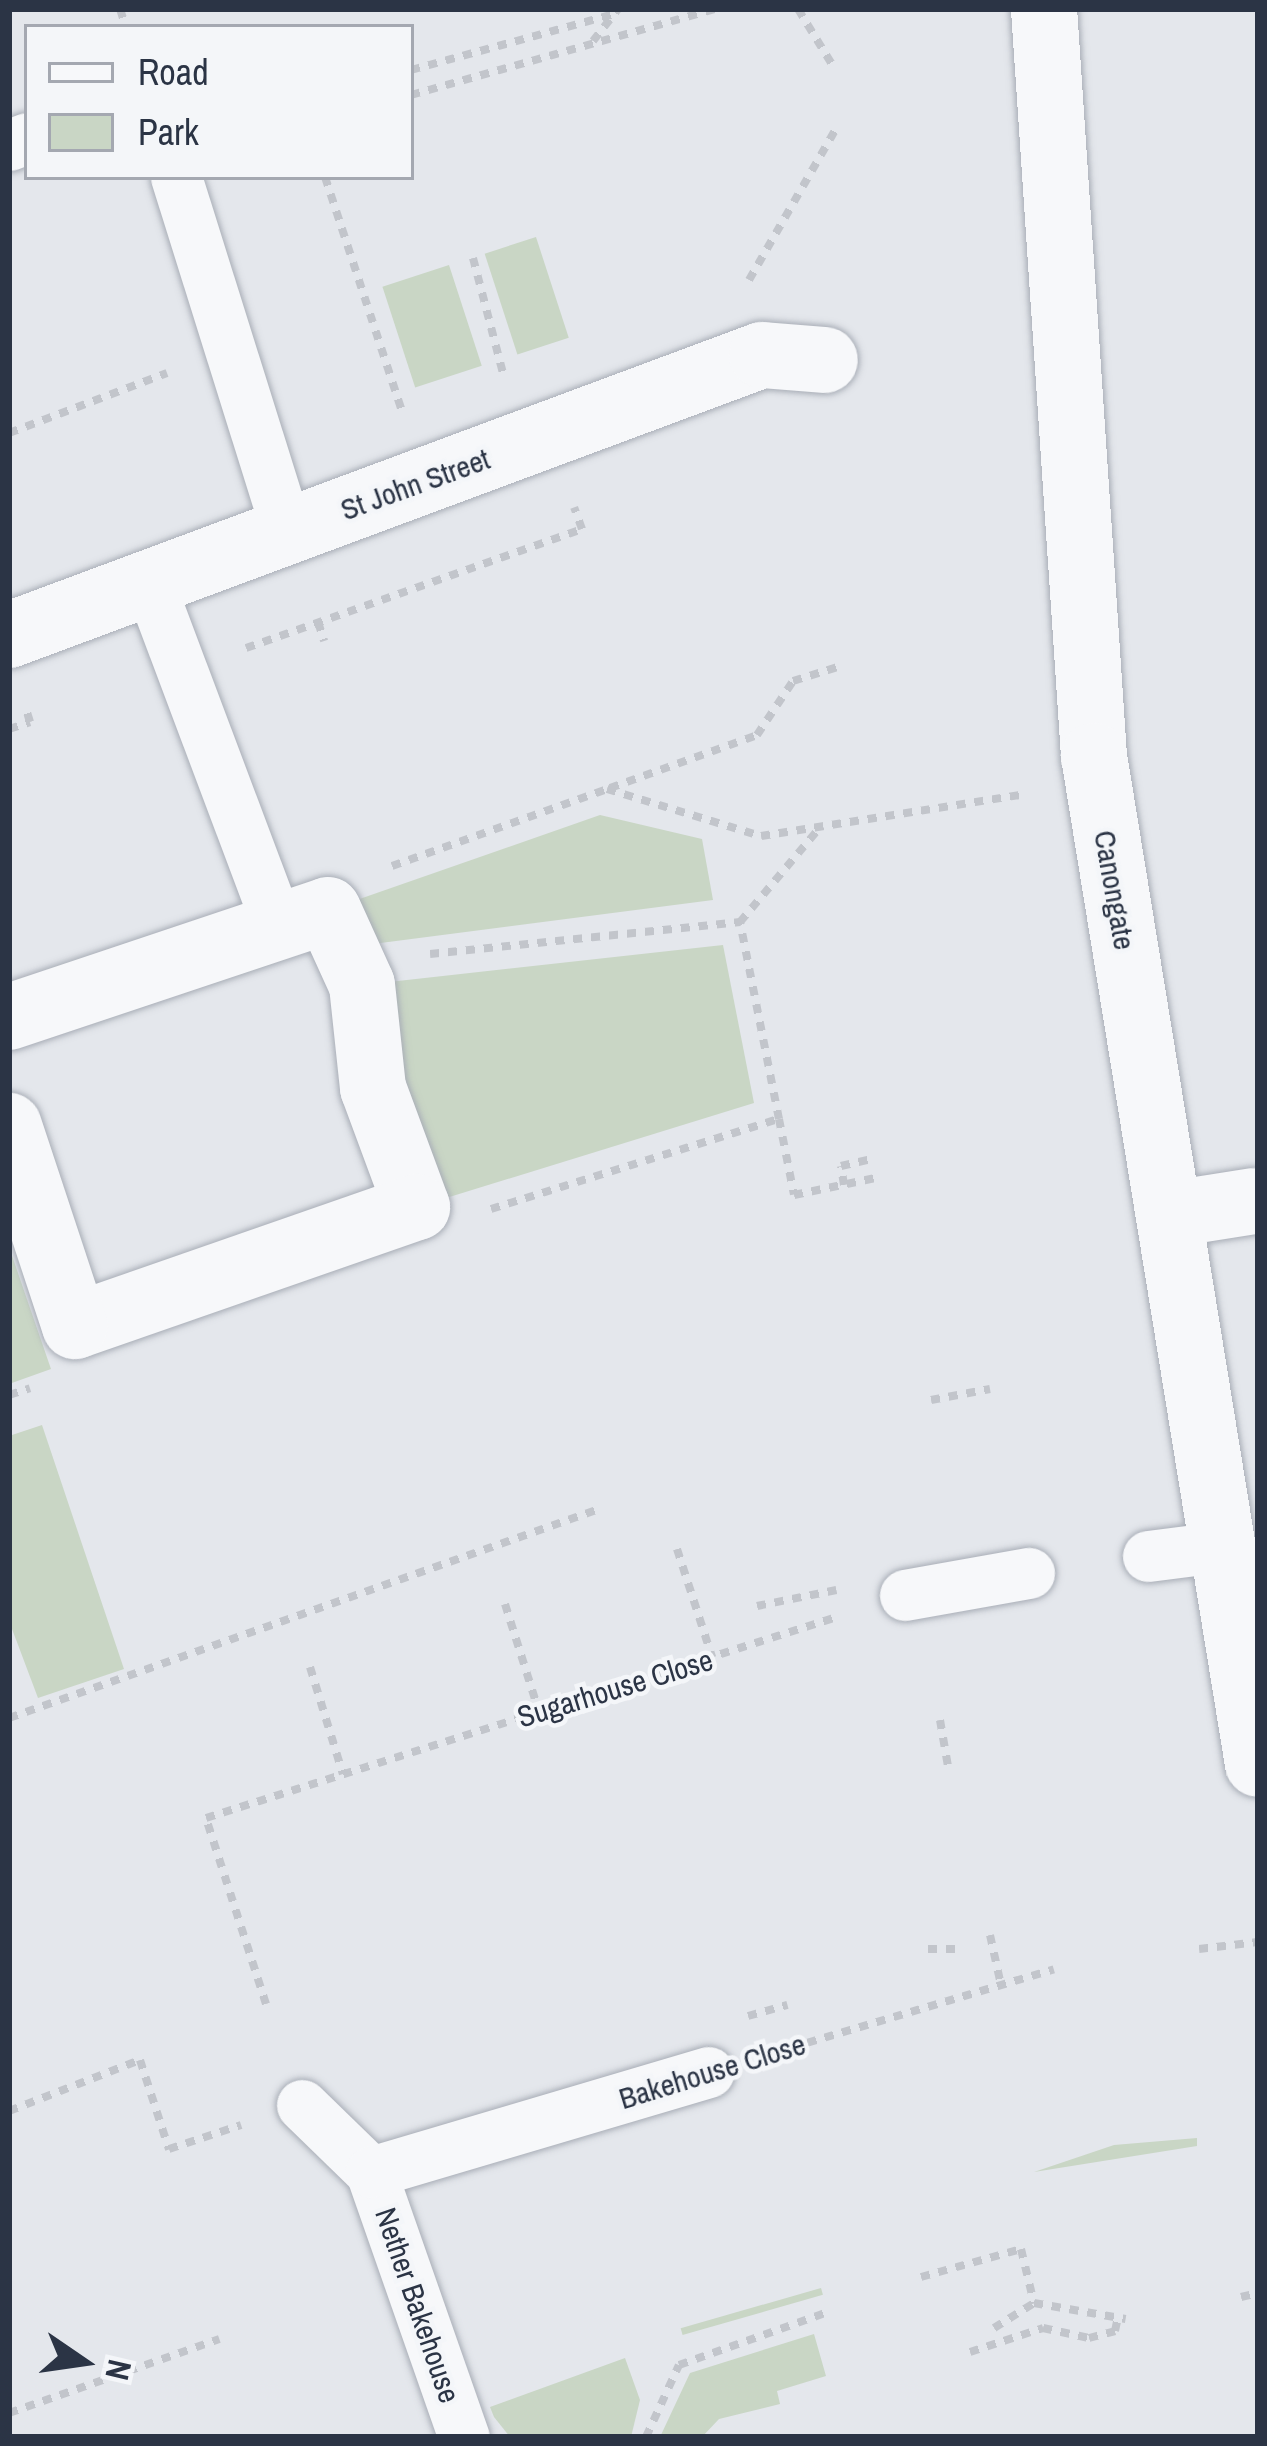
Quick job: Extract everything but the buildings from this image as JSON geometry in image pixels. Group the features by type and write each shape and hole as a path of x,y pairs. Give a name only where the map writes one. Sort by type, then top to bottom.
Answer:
{"street":[{"name":"Canongate","path":"1044,9 1098,784 1238,1569 1258,1764"},
{"name":"St John Street","path":"9,635 537,438 793,357"},
{"path":"9,1017 328,910 362,985 373,1088 417,1208 75,1326 9,1126"},
{"path":"1172,1214 1254,1201"}],"lane":[{"path":"177,180 287,532"},
{"path":"149,583 279,929"},
{"path":"1148,1556 1238,1569"},
{"path":"880,1591 1029,1573"},
{"name":"Bakehouse Close","path":"371,2172 708,2072"},
{"path":"302,2105 371,2172"},
{"name":"Nether Bakehouse","path":"371,2172 464,2437"}],"path":[{"path":"414,94 715,9"},
{"path":"798,9 832,66"},
{"path":"589,45 616,12"},
{"path":"414,69 616,12"},
{"path":"793,357 748,273 837,127"},
{"path":"327,180 425,480"},
{"path":"324,641 318,622 582,530 537,438 472,258"},
{"path":"9,434 230,349"},
{"path":"383,869 757,735 793,681 844,665"},
{"path":"607,789 761,836 1098,784"},
{"path":"740,922 794,1196 880,1178"},
{"path":"486,1211 779,1119"},
{"path":"844,1185 842,1166 872,1159"},
{"path":"931,1400 990,1389"},
{"path":"9,1718 596,1510"},
{"path":"677,1549 712,1657"},
{"path":"757,1606 880,1591"},
{"name":"Sugarhouse Close","path":"266,2004 206,1818 712,1657 880,1591"},
{"path":"505,1604 539,1712"},
{"path":"310,1667 344,1774"},
{"path":"940,1720 949,1772"},
{"path":"990,1935 1001,1985"},
{"path":"1199,1949 1258,1942"},
{"path":"928,1949 961,1949"},
{"name":"Bakehouse Close","path":"708,2072 1054,1969"},
{"path":"750,2016 787,2005"},
{"path":"9,2111 140,2060 170,2149"},
{"path":"921,2277 1021,2249 1034,2303"},
{"path":"1241,2296 1258,2293"},
{"path":"970,2351 1042,2328 1089,2338 1115,2331 1122,2318 1034,2303 994,2328"},
{"path":"646,2437 680,2365 828,2312"},
{"path":"9,2413 219,2339"}],"green space":[{"path":"536,237 569,338 517,354 485,254"},
{"path":"449,265 482,366 415,387 382,287"},
{"path":"600,815 702,839 713,900 311,952 328,910"},
{"path":"723,945 754,1103 417,1207 362,985"},
{"path":"9,1247 51,1369 9,1384"},
{"path":"42,1425 124,1669 38,1698 9,1621 9,1436"},
{"path":"1197,2138 1197,2146 1034,2172 1114,2145"},
{"path":"821,2288 823,2295 683,2335 681,2328"},
{"path":"814,2334 826,2376 777,2391 780,2404 719,2419 702,2437 660,2437 690,2373"},
{"path":"625,2358 640,2400 631,2437 510,2437 494,2417 490,2407"}]}
